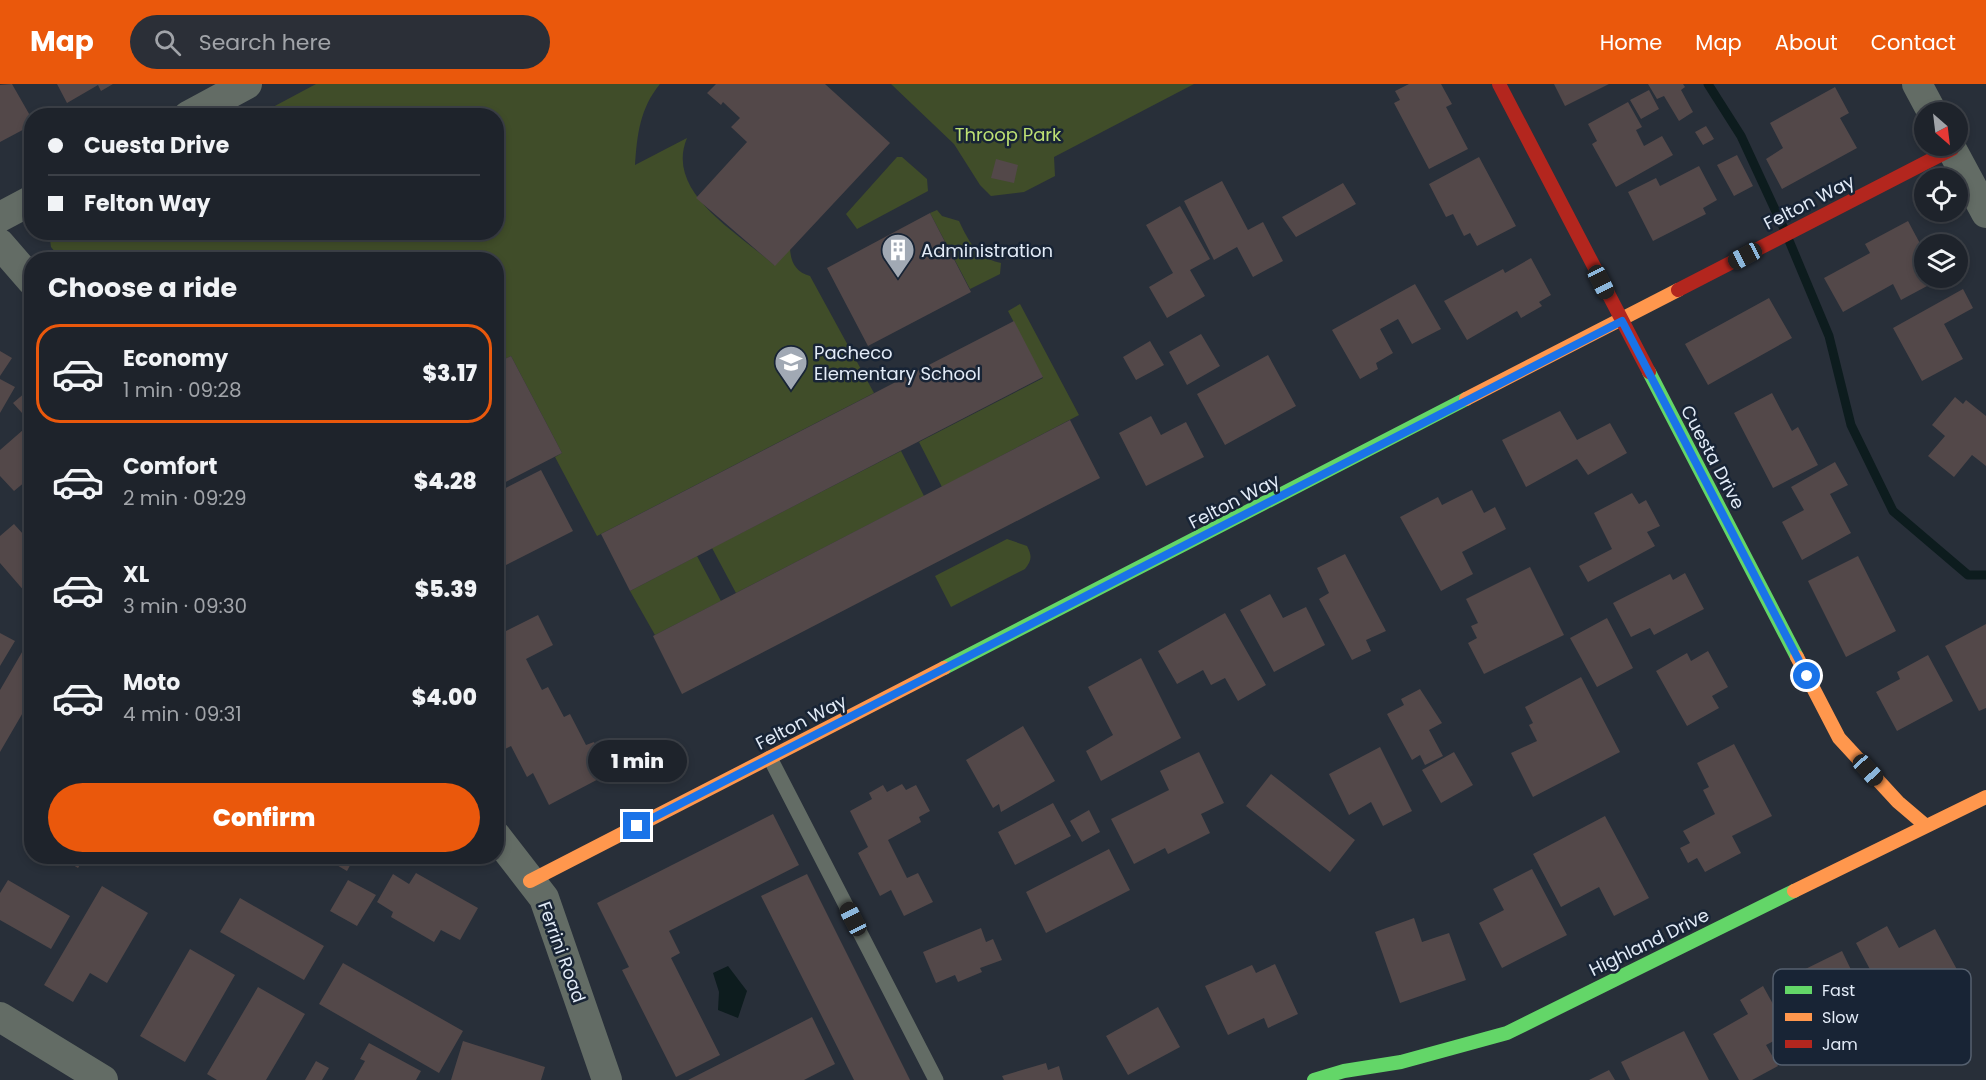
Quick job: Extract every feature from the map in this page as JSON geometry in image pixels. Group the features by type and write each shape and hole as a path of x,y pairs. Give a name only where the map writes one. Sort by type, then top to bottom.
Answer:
{"street":[{"path":"203,108 247,84"},
{"name":"Cuesta Drive","path":"1499,84 1839,738 1898,802 1925,825"},
{"path":"1917,84 1927,102"},
{"name":"Felton Way","path":"531,881 1622,321 1934,156"},
{"path":"1956,156 1986,213"},
{"path":"0,217 24,204"},
{"path":"0,244 24,272"},
{"name":"Highland Drive","path":"1314,1080 1344,1071 1401,1062 1507,1033 1925,825 1986,797"},
{"name":"Ferrini Road","path":"504,846 544,898 607,1080"},
{"path":"0,1017 102,1080"}],"lane":[{"path":"770,758 936,1080"}],"green space":[{"path":"316,84 660,84 644,112 635,165 687,138 683,158 686,177 695,194 725,225 774,265 790,249 795,266 810,276 874,393 597,536 555,457 562,453 511,356 504,360 504,252 55,252 51,247 50,240 504,240 504,108 271,108"},
{"name":"Throop Park","path":"891,84 1194,84 1054,157 1055,176 1024,192 991,196 980,185 954,144"},
{"path":"897,157 902,157 927,179 928,191 857,229 846,214"},
{"path":"937,210 942,216 959,221 970,242 980,253 1001,263 1000,274 970,289 930,213"},
{"path":"1020,304 1079,415 942,487 919,442 1043,378 1008,311"},
{"path":"901,451 924,496 736,593 712,548"},
{"path":"1007,539 1027,546 1030,558 1025,569 951,607 935,576"},
{"path":"697,556 721,601 655,635 630,591"}],"shaded area":[{"path":"728,966 747,991 738,1018 718,1010 719,992 713,973"}],"building":[{"path":"12,84 26,108 24,129 0,142 0,85"},
{"path":"57,84 113,84 101,91 98,85 67,103"},
{"path":"716,84 825,84 890,143 775,266 696,198 747,142 731,127 740,118 723,102 721,105 707,93"},
{"path":"1409,84 1441,84 1452,104 1446,107 1468,149 1429,169 1394,103 1400,100 1395,91"},
{"path":"1554,84 1609,84 1565,106"},
{"path":"1648,84 1683,84 1685,87 1681,90 1693,112 1679,121 1664,96 1657,99"},
{"path":"1835,87 1849,113 1840,118 1857,148 1782,189 1766,159 1783,148 1770,123"},
{"path":"1649,90 1659,109 1641,119 1630,100"},
{"path":"1628,102 1642,127 1636,130 1644,146 1662,136 1673,155 1616,187 1592,144 1597,141 1588,124"},
{"path":"1706,126 1714,139 1703,145 1695,132"},
{"path":"1737,155 1753,186 1734,196 1717,165"},
{"path":"1479,157 1516,226 1477,246 1470,233 1464,236 1453,214 1446,217 1429,184"},
{"path":"996,159 1018,165 1014,183 991,178"},
{"path":"1699,166 1717,200 1703,208 1706,214 1653,241 1628,192 1656,178 1660,186"},
{"path":"1222,181 1248,230 1263,222 1283,261 1253,277 1237,247 1214,260 1184,201"},
{"path":"1343,183 1356,204 1296,237 1282,217"},
{"path":"1180,206 1210,259 1190,270 1205,296 1167,318 1149,287 1173,273 1146,225"},
{"name":"Administration","path":"930,213 971,292 868,346 827,268"},
{"path":"1908,221 1915,234 1914,288 1923,288 1901,300 1893,284 1843,312 1824,278 1870,253 1865,244"},
{"path":"1531,258 1551,295 1539,302 1542,306 1521,318 1517,311 1467,340 1444,301 1503,269 1505,273"},
{"path":"1415,284 1441,329 1412,344 1398,319 1380,329 1393,353 1376,363 1378,369 1360,379 1332,330"},
{"path":"1963,289 1973,308 1944,324 1963,359 1922,381 1893,328"},
{"path":"1769,298 1792,338 1708,385 1685,344"},
{"path":"1014,321 1043,377 630,591 601,534"},
{"path":"1201,334 1220,366 1187,385 1169,352"},
{"path":"1150,341 1164,365 1136,380 1123,357"},
{"path":"0,351 12,358 0,376"},
{"path":"1268,355 1296,406 1225,445 1197,394"},
{"path":"511,356 562,453 504,483 504,359"},
{"path":"0,379 15,387 0,413"},
{"path":"1772,393 1792,431 1798,427 1818,465 1773,488 1734,413"},
{"path":"24,394 24,415 13,403"},
{"path":"1955,397 1963,404 1966,400 1986,416 1986,466 1972,455 1954,477 1928,456 1945,436 1932,425"},
{"path":"1560,411 1577,440 1610,423 1627,453 1588,475 1577,459 1526,487 1502,440"},
{"path":"1151,416 1161,435 1186,422 1204,457 1146,486 1119,433"},
{"path":"1070,420 1100,478 682,694 653,636"},
{"path":"24,429 24,483 14,491 0,476 0,450"},
{"path":"1835,462 1848,485 1830,494 1851,533 1802,560 1782,522 1804,510 1791,487"},
{"path":"541,470 573,531 504,566 504,489"},
{"path":"1472,490 1484,513 1495,507 1506,529 1462,552 1473,574 1441,591 1400,517 1438,497 1442,505"},
{"path":"1632,493 1639,504 1646,500 1660,526 1647,532 1655,546 1588,582 1579,566 1612,549 1594,513"},
{"path":"14,524 24,535 24,591 0,563 0,536"},
{"path":"1345,554 1386,631 1366,640 1371,651 1352,660 1319,599 1329,593 1317,568"},
{"path":"1858,556 1896,631 1846,657 1808,581"},
{"path":"1530,567 1564,635 1484,674 1468,643 1477,638 1471,626 1478,623 1466,599"},
{"path":"1685,573 1704,609 1654,635 1650,628 1631,637 1613,603 1670,574 1673,580"},
{"path":"1270,594 1283,618 1306,607 1325,645 1274,672 1240,610"},
{"path":"1225,613 1266,685 1238,701 1225,678 1211,685 1203,670 1177,684 1158,651"},
{"path":"538,615 553,645 526,659 542,690 548,687 564,717 570,714 586,745 594,742 610,773 549,805 533,773 527,777 511,746 504,750 504,632"},
{"path":"1607,618 1633,668 1597,687 1570,638"},
{"path":"1986,624 1986,708 1979,711 1945,646"},
{"path":"0,633 15,641 0,666"},
{"path":"24,649 24,711 0,752 0,690"},
{"path":"1708,651 1728,687 1712,696 1719,708 1687,726 1656,671 1687,653 1691,661"},
{"path":"1928,655 1953,701 1897,731 1876,692 1900,679 1897,672"},
{"path":"1141,658 1181,738 1101,781 1086,751 1113,735 1088,687"},
{"path":"1581,677 1620,752 1533,797 1511,753 1537,741 1529,725 1533,723 1525,707"},
{"path":"1420,689 1442,723 1429,730 1443,756 1425,765 1420,755 1412,760 1387,714 1404,705 1401,699"},
{"path":"1023,726 1055,781 1001,812 999,804 993,808 966,760"},
{"path":"1734,744 1772,816 1732,836 1741,853 1705,872 1697,858 1688,863 1680,848 1690,843 1683,831 1715,814 1703,790 1709,787 1697,763"},
{"path":"628,745 640,767 623,777 611,754"},
{"path":"1380,747 1412,811 1383,826 1371,802 1349,815 1329,774"},
{"path":"1199,752 1224,803 1201,814 1210,833 1168,854 1165,848 1134,864 1111,819 1169,790 1160,771"},
{"path":"1454,752 1473,785 1441,803 1422,770"},
{"path":"1271,774 1355,840 1330,872 1246,806"},
{"path":"902,784 906,790 916,785 930,811 919,817 921,822 888,840 907,878 918,873 933,902 904,916 891,890 880,896 858,853 868,847 850,811 872,799 869,793 883,785 887,792"},
{"path":"1053,803 1071,836 1015,865 998,832"},
{"path":"1089,810 1100,832 1082,842 1070,821"},
{"path":"773,814 799,865 669,931 680,953 671,958 720,1055 676,1077 622,970 629,967 597,903"},
{"path":"1605,816 1649,898 1614,916 1599,887 1561,907 1533,854"},
{"path":"1109,849 1130,890 1046,933 1026,892"},
{"path":"335,864 351,864 347,871"},
{"path":"1532,869 1567,935 1502,968 1479,923 1504,910 1493,889"},
{"path":"416,873 478,908 460,940 441,930 434,942 391,917 393,912 377,902 393,874 409,884"},
{"path":"807,874 910,1080 854,1080 761,896"},
{"path":"8,880 70,916 51,949 0,920 0,893"},
{"path":"348,880 376,895 357,926 330,911"},
{"path":"102,886 148,913 107,983 90,973 73,1002 44,985"},
{"path":"240,898 324,946 304,980 220,932"},
{"path":"1414,918 1422,942 1449,933 1466,980 1400,1003 1375,932"},
{"path":"1887,926 1899,948 1935,929 1957,969 1870,969 1856,943"},
{"path":"981,928 986,942 993,939 1002,960 980,968 982,972 958,982 955,975 936,983 923,952"},
{"path":"190,949 235,975 185,1062 140,1036"},
{"path":"1842,951 1851,969 1805,969"},
{"path":"343,963 463,1031 439,1073 319,1004"},
{"path":"1275,964 1298,1014 1268,1028 1264,1018 1228,1035 1205,986 1252,965 1256,973"},
{"path":"1763,986 1773,1004 1773,1041 1766,1045 1773,1057 1773,1065 1778,1066 1752,1080 1739,1080 1713,1034 1748,1014 1740,1000"},
{"path":"258,987 305,1014 266,1080 217,1080 207,1074"},
{"path":"1158,1007 1180,1047 1128,1075 1106,1036"},
{"path":"812,1017 835,1064 804,1080 688,1080"},
{"path":"1684,1031 1709,1080 1630,1080 1621,1062"},
{"path":"463,1041 545,1067 541,1080 451,1080"},
{"path":"369,1043 421,1071 416,1080 354,1080 365,1061 360,1059"},
{"path":"316,1061 329,1068 322,1080 305,1080"},
{"path":"1046,1063 1048,1070 1059,1066 1063,1080 1004,1080 1002,1076"},
{"path":"1609,1070 1615,1080 1589,1080"}],"waterway":[{"path":"1708,84 1741,136 1785,231 1829,336 1851,425 1893,511 1968,575 1986,575"}],"traffic: fast":[{"path":"1649,372 1797,657"},
{"path":"944,668 1466,399"},
{"path":"1314,1080 1344,1071 1401,1062 1507,1033 1794,891"}],"traffic: slow":[{"path":"1466,399 1678,290"},
{"path":"1797,657 1839,738 1898,802 1925,825"},
{"path":"530,881 944,668"},
{"path":"1794,891 1986,797"}],"traffic: jam":[{"path":"1499,84 1649,372"},
{"path":"1678,290 1938,156"}],"place":[{"name":"Administration","path":"898,279"},
{"name":"Pacheco Elementary School","path":"791,391"}],"route":[{"path":"637,826 1622,321 1807,676"}]}
